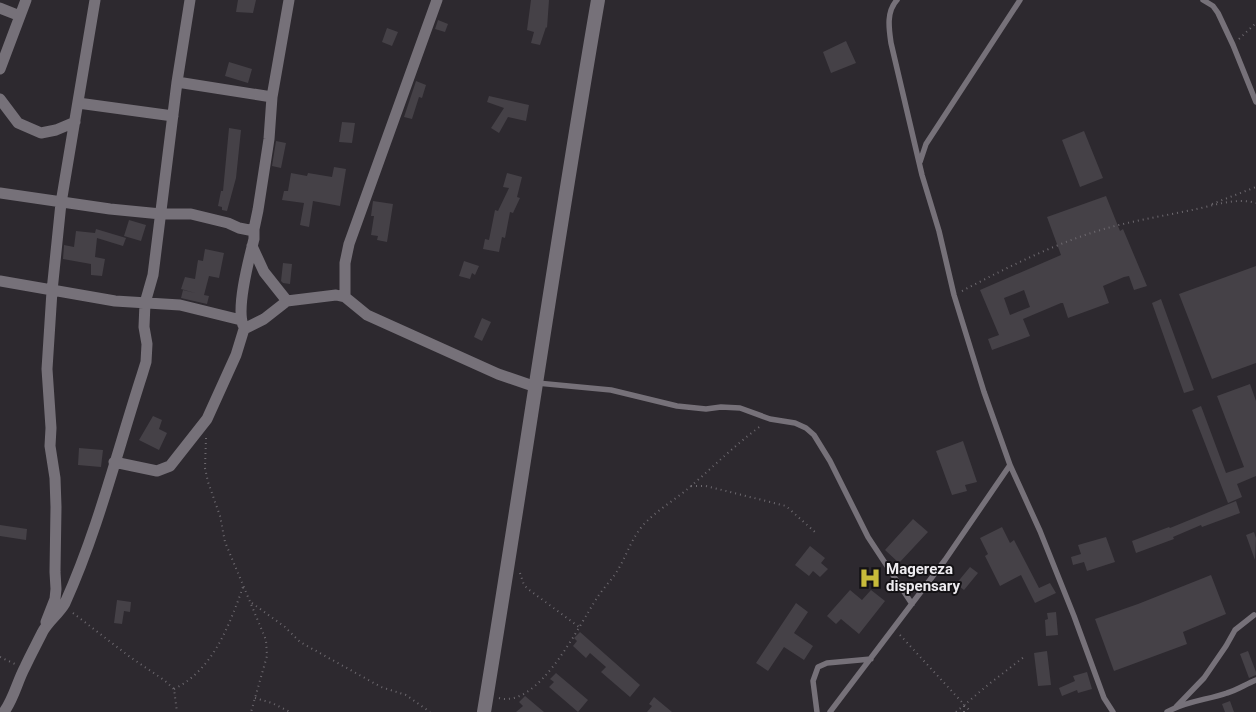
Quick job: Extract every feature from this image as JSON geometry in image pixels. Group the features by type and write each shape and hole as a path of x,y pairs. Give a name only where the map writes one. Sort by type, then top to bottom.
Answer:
{"street":[{"path":"0,69 26,0"},
{"path":"4,712 15,693 24,668 43,631 55,599 55,478 50,446 51,428 47,369 52,291 61,203 95,0"},
{"path":"43,631 63,606 79,570 99,514 146,362 145,303 153,274 177,82 190,0"},
{"path":"114,462 157,471 170,466 207,419 236,356 242,324 240,304 258,210 269,139 272,96 290,0"},
{"path":"484,712 537,385 560,224 598,0"},
{"path":"345,297 345,263 349,244 434,1"},
{"path":"0,8 20,16"},
{"path":"177,82 272,96"},
{"path":"0,99 18,122 41,133 56,130 75,122"},
{"path":"78,103 173,116"},
{"path":"0,192 61,203 161,214 191,214 228,223 240,228 254,229"},
{"path":"252,246 264,272 287,301"},
{"path":"0,282 115,301 180,305 242,324 264,319 287,301 336,294 345,297 367,314 498,374 537,385"}],"lane":[{"path":"897,0 890,14 890,35 902,96 919,164 939,231 954,295 1010,465 1040,531 1104,698 1113,712"},
{"path":"919,164 926,144 1020,0"},
{"path":"1203,0 1213,6 1218,13 1233,44 1256,102"},
{"path":"537,385 611,390 677,406 706,409 734,407 770,419 801,425 814,435 838,474 868,537 912,604"},
{"path":"830,712 945,560 1010,465"},
{"path":"1176,707 1204,678 1236,630 1254,615"},
{"path":"818,712 813,681 818,667 827,663 871,659"},
{"path":"1167,712 1201,698 1226,693 1256,680"}],"path":[{"path":"1233,44 1256,23"},
{"path":"1207,206 1256,187"},
{"path":"954,295 1039,253 1091,233 1207,206 1236,202 1256,203"},
{"path":"207,419 205,456 208,482 220,516 225,542 266,640 267,656 251,712"},
{"path":"487,695 505,700 519,696 550,671 596,599 618,569 638,531 730,450 770,419"},
{"path":"691,486 706,486 786,506 816,533"},
{"path":"520,573 528,589 579,628"},
{"path":"174,689 187,683 197,674 216,648 225,633 243,587"},
{"path":"250,601 300,642 381,687 406,695 430,712"},
{"path":"63,606 174,689 177,712"},
{"path":"894,629 971,712"},
{"path":"0,657 24,668"},
{"path":"956,712 1024,657"},
{"path":"255,698 290,712"},
{"path":"964,705 964,712"}],"building":[{"path":"238,0 256,0 253,13 236,12"},
{"path":"531,0 549,0 547,28 540,45 531,43 534,32 527,30"},
{"path":"438,20 448,24 445,32 435,29"},
{"path":"387,28 398,32 392,46 382,42"},
{"path":"846,41 856,63 831,73 823,52"},
{"path":"229,62 252,69 248,83 225,76"},
{"path":"416,81 426,85 422,98 419,97 412,119 404,117"},
{"path":"489,96 529,105 526,121 508,117 499,133 491,128 504,108 487,102"},
{"path":"342,122 355,123 352,143 339,142"},
{"path":"229,128 241,130 236,178 227,211 222,210 222,207 218,206 221,191 223,191"},
{"path":"1084,131 1103,178 1080,187 1062,140"},
{"path":"276,141 286,143 281,168 272,166"},
{"path":"334,167 346,169 340,206 313,201 309,227 300,225 304,203 282,200 284,191 288,191 291,173 307,176 308,173 332,177"},
{"path":"507,173 522,177 517,197 520,198 513,213 510,212 505,238 502,237 499,252 483,249 485,239 489,240 495,210 498,211 509,188 503,187"},
{"path":"1106,196 1120,231 1123,229 1147,286 1134,290 1129,276 1124,277 1103,286 1109,303 1068,318 1063,303 1061,303 1023,319 1030,336 992,350 988,339 999,335 980,290 1061,255 1047,217","holes":["1024,290 1030,307 1010,315 1004,298"]},
{"path":"373,201 393,204 387,242 377,240 378,236 371,235 374,216 371,216"},
{"path":"129,220 146,225 141,241 124,236"},
{"path":"96,229 126,238 123,246 97,238 95,257 105,259 102,276 91,275 91,264 63,259 64,245 74,247 76,231 95,233"},
{"path":"205,249 224,253 219,278 209,276 204,295 209,296 207,304 181,298 183,290 195,293 181,289 185,277 195,279 198,260 203,261"},
{"path":"464,261 479,266 475,275 472,273 470,279 459,276"},
{"path":"283,263 292,264 290,284 281,281"},
{"path":"1256,266 1256,363 1212,379 1179,294"},
{"path":"1161,299 1194,390 1184,393 1152,303"},
{"path":"482,318 491,322 482,341 474,337"},
{"path":"1250,384 1256,401 1256,476 1237,484 1242,497 1228,503 1192,410 1201,406 1226,473 1244,467 1217,396"},
{"path":"153,416 162,420 159,429 167,433 159,450 139,440"},
{"path":"963,441 977,482 965,485 967,491 952,495 936,451"},
{"path":"79,448 103,450 101,467 78,465"},
{"path":"1236,501 1240,513 1202,527 1201,525 1173,537 1174,539 1136,553 1132,541 1170,528"},
{"path":"913,519 928,532 899,563 885,550"},
{"path":"0,525 27,529 26,540 0,536"},
{"path":"1002,527 1010,543 1014,540 1039,588 1050,583 1056,593 1035,603 1021,575 1000,586 985,556 988,554 980,538"},
{"path":"1254,532 1256,538 1255,560 1246,535"},
{"path":"1106,537 1115,562 1087,571 1084,562 1073,565 1071,557 1081,554 1078,545"},
{"path":"810,546 825,558 821,563 828,569 820,577 813,571 809,576 795,565"},
{"path":"970,567 978,573 964,590 956,584"},
{"path":"1211,575 1226,614 1183,632 1187,644 1114,671 1095,619"},
{"path":"850,590 862,600 871,590 885,601 859,634 841,619 836,624 827,616"},
{"path":"117,600 131,602 130,612 124,611 122,624 114,623"},
{"path":"796,603 808,612 794,633 813,646 804,660 784,647 768,671 756,663"},
{"path":"1056,612 1058,635 1046,636 1045,620 1048,619 1047,613"},
{"path":"580,632 640,685 630,697 601,672 606,667 590,653 586,658 573,646 577,641 574,638"},
{"path":"1047,651 1051,685 1038,686 1034,653"},
{"path":"1248,651 1256,672 1256,675 1249,678 1240,654"},
{"path":"1087,672 1092,689 1078,693 1077,690 1062,696 1059,688 1075,681 1073,676"},
{"path":"556,673 588,700 578,712 549,687 554,682 550,679"},
{"path":"525,696 544,712 516,712 523,706 519,702"},
{"path":"654,697 672,712 647,712 652,706 649,704"},
{"path":"1230,701 1234,712 1225,712 1222,704"}],"place":[{"name":"Magereza dispensary","path":"870,578"}]}
